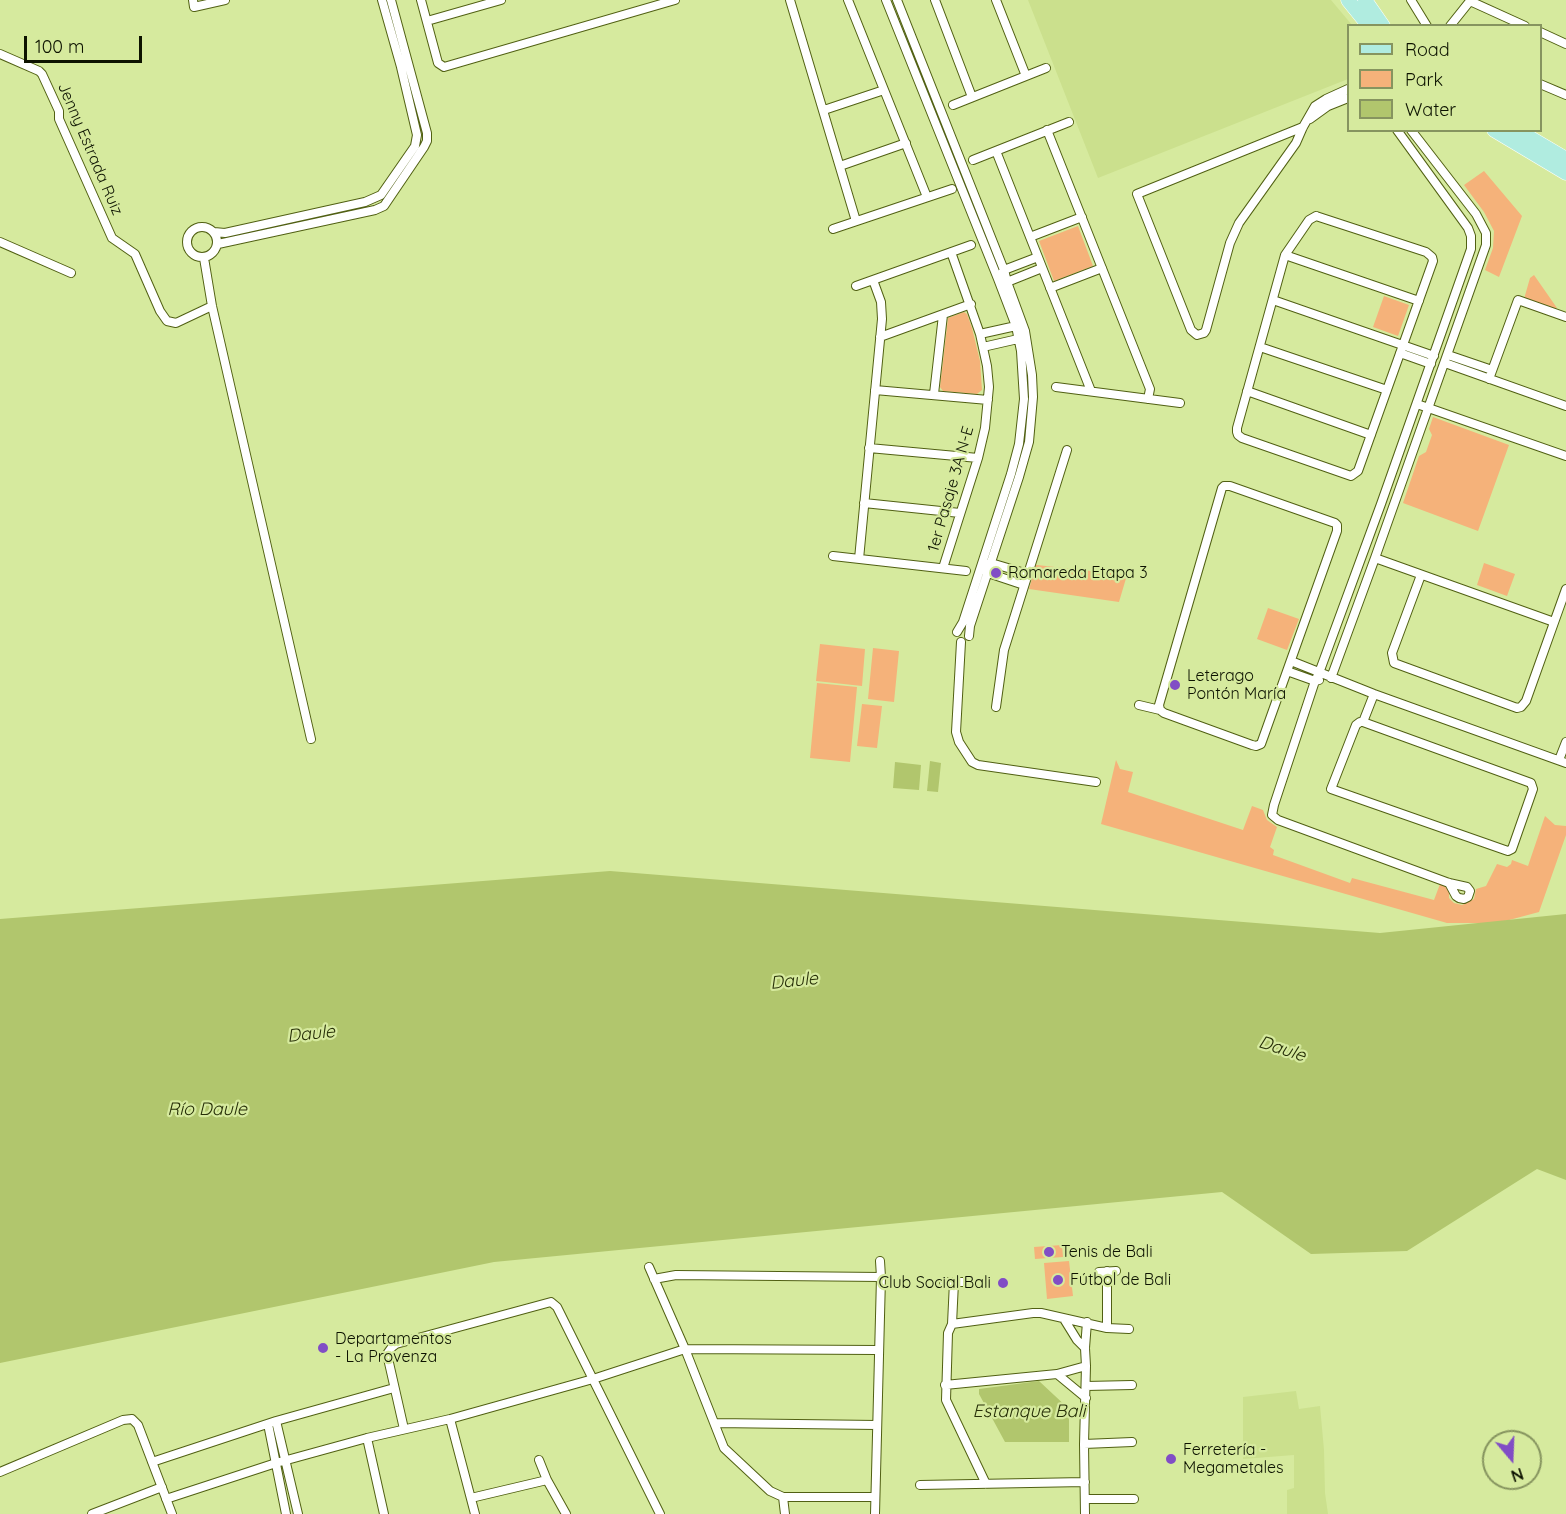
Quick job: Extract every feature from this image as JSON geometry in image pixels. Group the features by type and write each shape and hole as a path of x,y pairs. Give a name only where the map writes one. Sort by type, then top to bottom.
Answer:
{"main road":[{"path":"1365,0 1382,24"},
{"path":"1349,1 1366,24"},
{"path":"1497,132 1566,173"},
{"path":"1520,132 1566,159"}],"street":[{"path":"193,0 194,7 225,0"},
{"path":"214,232 218,244 210,256 204,258 191,254 186,240 196,228 208,228 214,232 225,233 365,202 381,195 417,140 416,128 382,0"},
{"path":"218,244 375,210 384,206 424,147 428,133 391,0"},
{"path":"421,0 438,63 442,67 675,0"},
{"path":"427,21 501,0"},
{"path":"790,0 856,221"},
{"path":"848,0 927,197"},
{"path":"886,0 1016,326 1023,376 1024,399 1019,444 963,622 957,632 957,638 961,642 956,732 959,742 972,762 978,765 1096,782"},
{"path":"897,0 1004,270 1029,349 1033,397 1029,442 970,626 969,636 966,641 961,642"},
{"path":"935,0 972,97"},
{"path":"996,0 1026,76"},
{"path":"1411,0 1426,24"},
{"path":"1452,24 1470,0 1521,24"},
{"path":"1349,1 1363,24"},
{"path":"1542,33 1566,44"},
{"name":"Jenny Estrada Ruiz","path":"0,54 42,74 59,111 58,119 112,238 135,254 166,321 176,323 212,306"},
{"path":"953,105 1046,68"},
{"path":"1542,85 1566,95"},
{"path":"1347,89 1318,103 1311,112 1305,124 1296,143 1233,233 1206,330 1197,335 1191,330 1137,194 1305,124 1328,106 1347,98"},
{"path":"824,110 884,90"},
{"path":"973,160 1069,122"},
{"path":"1047,130 1150,389 1148,399"},
{"path":"1398,132 1457,212 1471,236 1472,249 1317,677 1272,812 1273,817 1278,820 1449,883"},
{"path":"1331,678 1486,245 1484,227 1413,132"},
{"path":"840,166 906,143"},
{"path":"996,151 1091,391"},
{"path":"833,229 952,189"},
{"path":"1457,212 1468,203"},
{"path":"1316,216 1426,252 1432,257 1419,301 1358,471 1351,476 1238,435 1237,429 1272,300 1285,255 1309,220 1316,216"},
{"path":"1030,237 1082,218"},
{"path":"0,242 70,273"},
{"path":"856,286 971,245"},
{"name":"1er Pasaje 3A N-E","path":"943,568 986,428 989,387 984,346 951,252"},
{"path":"1285,255 1419,301"},
{"path":"998,279 1004,270 1038,257"},
{"path":"204,258 212,306 311,739"},
{"path":"998,279 1007,282 1042,268"},
{"path":"1050,288 1102,268"},
{"path":"858,559 882,319 880,302 873,280"},
{"path":"1272,300 1401,350 1433,360"},
{"path":"1491,375 1518,300 1566,317"},
{"path":"880,337 971,304"},
{"path":"934,394 943,315"},
{"path":"980,334 1016,326 1025,331"},
{"path":"984,346 1018,339 1025,331"},
{"path":"1260,347 1387,390"},
{"path":"1446,359 1566,406"},
{"path":"1056,387 1180,403"},
{"path":"875,390 988,400"},
{"path":"1247,391 1371,435"},
{"path":"1417,404 1566,456"},
{"path":"869,448 978,458"},
{"path":"996,707 1004,650 1067,450"},
{"path":"1139,705 1160,710 1252,745 1259,745 1291,661 1337,531 1337,525 1230,486 1224,486 1220,491 1159,705 1160,710"},
{"path":"864,503 960,513"},
{"path":"833,556 966,571"},
{"path":"1375,558 1554,622"},
{"path":"981,565 991,563 1028,574"},
{"path":"981,565 988,573 1024,585"},
{"path":"1421,574 1392,653 1392,660 1397,666 1514,707 1521,707 1526,701 1566,589"},
{"path":"957,632 965,630 969,636"},
{"path":"1291,661 1317,677"},
{"path":"1287,671 1331,678 1562,762 1566,742"},
{"path":"1363,722 1374,694"},
{"path":"1363,722 1531,783 1533,789 1512,849 1505,850 1331,789 1356,725 1363,722"},
{"path":"875,1514 880,1261"},
{"path":"649,1267 724,1448 770,1491 783,1497 875,1497"},
{"path":"1107,1271 1107,1328"},
{"path":"654,1279 676,1275 881,1276"},
{"path":"944,1282 964,1282"},
{"path":"954,1282 952,1324 948,1334 945,1395 947,1404 986,1484"},
{"path":"404,1429 387,1354 392,1347 551,1302 557,1307 660,1514"},
{"path":"952,1324 1041,1313 1107,1328 1129,1329"},
{"path":"1064,1319 1085,1348"},
{"path":"1085,1514 1087,1323"},
{"path":"166,1499 286,1460 450,1419 593,1379 684,1349 878,1350"},
{"path":"945,1385 1057,1374 1086,1366"},
{"path":"1057,1374 1086,1398"},
{"path":"1086,1386 1132,1385"},
{"path":"152,1462 272,1423 394,1388"},
{"path":"0,1472 123,1420 132,1419 138,1425 172,1514"},
{"path":"450,1419 476,1514"},
{"path":"272,1423 286,1460 298,1514"},
{"path":"272,1423 276,1463 286,1514"},
{"path":"715,1423 877,1425"},
{"path":"367,1438 384,1514"},
{"path":"1084,1444 1132,1442"},
{"path":"539,1460 566,1514"},
{"path":"471,1497 547,1480"},
{"path":"920,1485 1085,1482"},
{"path":"92,1514 162,1487"},
{"path":"783,1497 785,1514"},
{"path":"1085,1499 1134,1499"}],"shaded area":[{"path":"1028,0 1331,0 1351,24 1347,24 1347,79 1098,178"},
{"path":"1296,1391 1299,1409 1320,1406 1328,1514 1287,1514 1287,1490 1294,1488 1294,1455 1243,1459 1243,1397"}],"green space":[{"path":"1484,171 1522,216 1499,277 1485,270 1493,248 1494,231 1484,212 1464,185"},
{"path":"1078,226 1093,266 1054,281 1039,241"},
{"path":"1534,275 1557,308 1553,310 1524,299 1530,278"},
{"path":"1384,296 1409,305 1398,336 1373,327"},
{"path":"964,312 972,328 980,361 982,390 977,394 943,391 940,387 948,318"},
{"path":"1433,417 1509,445 1478,531 1403,503 1419,456 1426,452 1432,435 1429,429"},
{"path":"1484,563 1515,574 1507,596 1477,585"},
{"path":"1036,565 1127,575 1119,602 1029,589"},
{"path":"1268,608 1299,619 1287,650 1257,639"},
{"path":"820,644 865,649 862,686 816,681"},
{"path":"873,648 899,651 894,702 868,699"},
{"path":"817,683 857,687 850,762 810,758"},
{"path":"862,704 882,706 877,748 857,746"},
{"path":"1116,760 1120,769 1133,772 1128,792 1243,830 1252,806 1263,810 1267,820 1277,827 1270,847 1274,850 1273,855 1350,883 1352,878 1434,900 1440,884 1449,888 1449,898 1454,903 1462,905 1474,899 1476,889 1486,886 1497,864 1507,867 1512,860 1528,866 1545,816 1555,825 1566,826 1566,835 1539,912 1498,923 1447,923 1101,824"},
{"name":"Tenis de Bali","path":"1062,1245 1063,1257 1035,1259 1034,1247"},
{"name":"Fútbol de Bali","path":"1069,1261 1073,1296 1047,1299 1044,1263"}],"water":[{"path":"930,761 941,763 938,792 927,791"},
{"path":"895,762 921,765 919,790 893,788"},
{"name":"Río Daule","path":"610,871 1380,933 1566,914 1566,1180 1537,1169 1407,1251 1311,1254 1222,1192 494,1262 0,1363 0,919"},
{"name":"Estanque Bali","path":"1039,1381 1069,1409 1069,1442 1005,1442 979,1394 979,1389"}],"place":[{"name":"Romareda Etapa 3","path":"996,573"},
{"name":"Leterago Pontón María","path":"1175,685"},
{"name":"Tenis de Bali","path":"1049,1252"},
{"name":"Fútbol de Bali","path":"1058,1280"},
{"name":"Club Social Bali","path":"1003,1283"},
{"name":"Departamentos - La Provenza","path":"323,1348"},
{"name":"Ferretería - Megametales","path":"1171,1459"}],"water label":[{"name":"Daule","path":"794,981"},
{"name":"Daule","path":"311,1034"},
{"name":"Daule","path":"1282,1049"}]}
